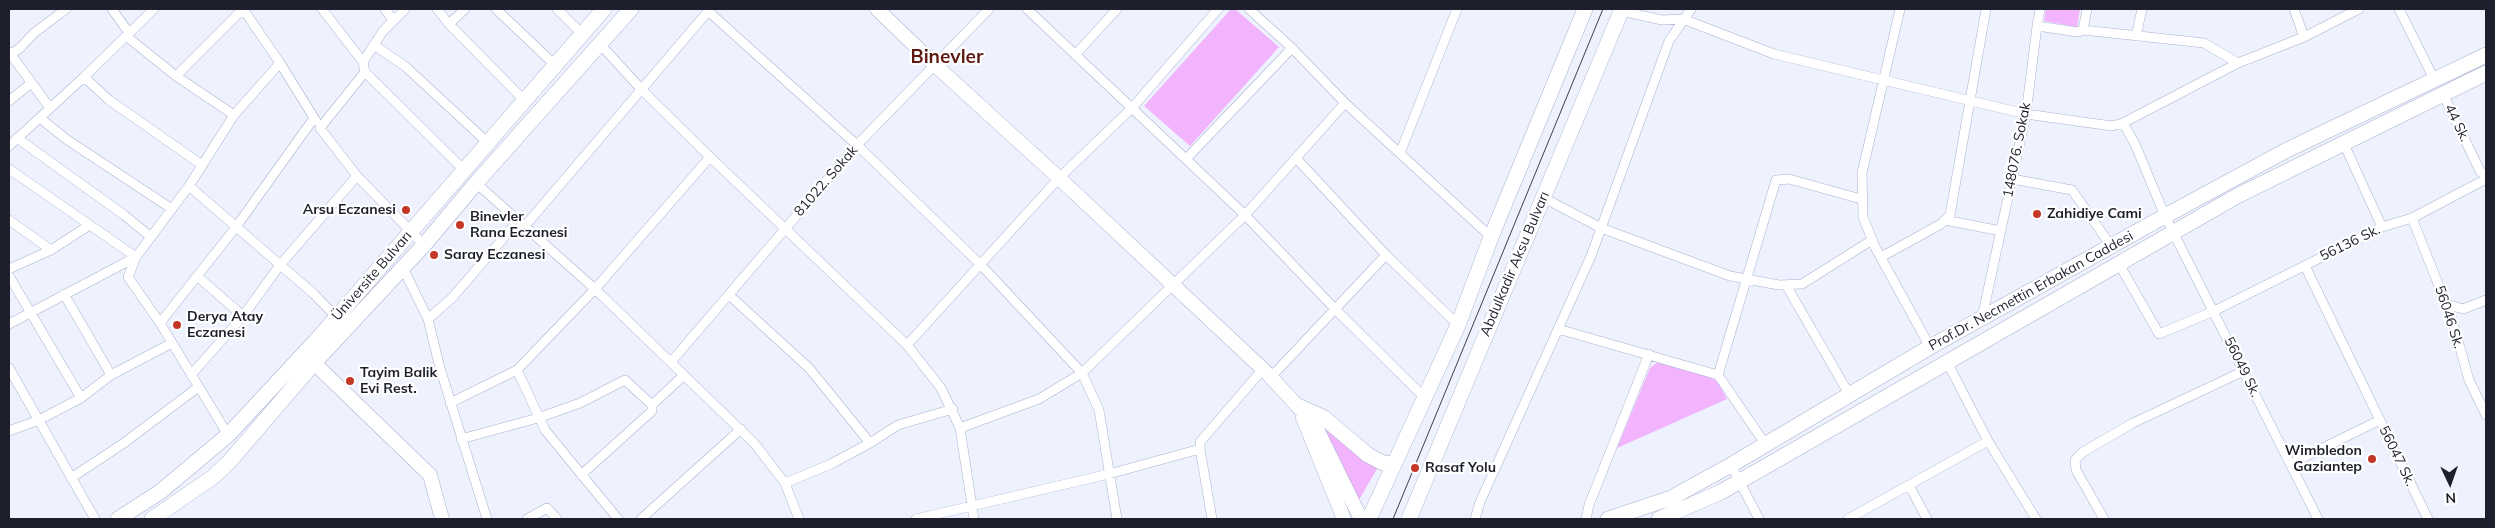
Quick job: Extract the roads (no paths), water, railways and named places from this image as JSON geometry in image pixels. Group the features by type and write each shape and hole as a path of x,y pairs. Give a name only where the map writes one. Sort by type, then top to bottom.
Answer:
{"main road":[{"name":"Üniversite Bulvarı","path":"118,519 160,492 228,436 336,317 604,9"},
{"name":"Üniversite Bulvarı","path":"152,519 213,477 224,467 314,363 404,268 476,183 631,9"},
{"path":"1368,519 1426,399 1458,325 1491,237 1585,9"},
{"name":"Abdulkadir Aksu Bulvarı","path":"1409,519 1621,10"},
{"name":"Prof.Dr. Necmettin Erbakan Caddesi","path":"1608,519 1671,498 1732,465 1930,347 2165,216 2287,150 2486,55"},
{"name":"Prof.Dr. Necmettin Erbakan Caddesi","path":"1659,519 1721,492 2237,196 2486,73"},
{"path":"2435,81 2446,82 2443,94"},
{"path":"1298,406 1323,417 1368,455 1383,464 1394,464"}],"street":[{"path":"50,108 9,54 20,48 34,33 66,9"},
{"path":"112,9 127,35 176,76 234,116"},
{"path":"9,146 154,9"},
{"path":"176,76 243,9 280,63 320,128 357,176 424,245"},
{"path":"322,9 363,62 365,72 464,170"},
{"path":"385,9 393,20"},
{"path":"363,62 393,20 405,9"},
{"path":"437,9 449,24 524,100"},
{"path":"449,24 465,9"},
{"path":"496,9 555,65"},
{"path":"557,9 582,34"},
{"path":"877,9 1267,373 1315,425 1361,519"},
{"name":"81022. Sokak","path":"671,362 857,145 989,9"},
{"path":"1027,9 1245,215 1334,309 1426,399"},
{"path":"1075,56 1117,9"},
{"path":"907,345 1059,178 1132,108 1218,9"},
{"path":"1249,9 1292,48 1346,103 1491,237"},
{"path":"1400,153 1457,9"},
{"path":"1475,519 1480,502 1601,228 1669,41 1692,9"},
{"path":"1900,9 1862,173 1862,217 1872,240 1930,347"},
{"path":"1881,257 1950,216 1986,9"},
{"name":"148076. Sokak","path":"1982,318 2026,114 2040,9"},
{"path":"2083,30 2087,9"},
{"path":"2136,36 2142,9"},
{"path":"2294,9 2304,37"},
{"path":"1621,10 1662,20 1684,19 1774,54 1970,101 2026,114 2112,126 2123,123 2238,63 2304,37 2359,9"},
{"path":"2399,9 2435,81"},
{"path":"428,319 452,298 522,224 642,90 709,10 857,145 981,265 1082,373 1099,410 1117,519"},
{"path":"2037,26 2078,32 2083,30 2204,43 2238,63"},
{"path":"599,43 642,90 710,157 907,345 942,388 960,428 974,519"},
{"path":"374,45 406,67 488,142"},
{"path":"1186,159 1292,48"},
{"path":"228,436 160,323 128,277 136,257 189,186 234,116 280,63"},
{"path":"320,128 365,72"},
{"path":"84,77 109,100 202,165"},
{"path":"9,101 30,84"},
{"name":"44 Sk.","path":"2443,94 2480,171 2486,178"},
{"path":"960,428 1039,399 1082,373 1245,215 1346,103"},
{"path":"40,118 66,139 172,209"},
{"path":"160,323 236,227 314,118"},
{"name":"56049 Sk.","path":"2123,123 2136,144 2165,216 2318,519"},
{"path":"17,138 124,215 151,237"},
{"path":"2344,144 2382,227"},
{"path":"450,403 517,370 595,289 710,157"},
{"path":"1296,158 1386,255 1458,325"},
{"path":"9,169 88,226 136,257"},
{"path":"191,375 243,316 280,265 357,176"},
{"name":"56136 Sk.","path":"2119,264 2159,334 2214,311 2382,227 2412,218 2486,178"},
{"path":"1718,375 1776,180 1789,179 1861,199"},
{"path":"2012,179 2072,190 2111,246"},
{"path":"476,183 595,289 741,430 771,462 785,482 799,519"},
{"path":"189,186 314,294 336,317"},
{"path":"1542,197 1601,228 1730,276 1786,285 1802,284 1872,240"},
{"name":"56046 Sk.","path":"2412,218 2446,304 2469,380 2486,415"},
{"path":"9,220 51,250"},
{"path":"1945,220 2001,232"},
{"path":"9,270 51,250 88,226"},
{"path":"1212,519 1200,442 1386,255"},
{"path":"9,324 136,257"},
{"name":"56047 Sk.","path":"2305,266 2428,519"},
{"path":"404,268 428,319 450,403 487,519"},
{"path":"9,276 80,398"},
{"path":"197,276 243,316"},
{"path":"1786,285 1849,394"},
{"path":"64,294 111,376"},
{"path":"728,295 809,368 870,443"},
{"path":"2446,304 2463,309 2486,300"},
{"path":"1558,329 1718,375 1766,445"},
{"path":"9,430 39,420 80,398 111,376 172,343"},
{"path":"1586,519 1589,505 1650,354"},
{"path":"1947,362 1988,441 2036,519"},
{"path":"314,363 430,475 442,519"},
{"path":"9,368 95,519"},
{"path":"517,370 538,418 581,475 618,519"},
{"path":"2104,519 2076,470 2075,460 2083,452 2134,423 2244,370"},
{"path":"581,475 652,411 652,405 684,375"},
{"path":"462,439 538,418 580,403 625,380 652,405"},
{"path":"71,478 124,444 198,388"},
{"path":"1298,406 1344,519"},
{"path":"785,482 831,464 898,425 953,409"},
{"path":"2290,464 2380,420"},
{"path":"641,519 741,430"},
{"path":"1848,519 1988,441"},
{"path":"916,519 971,508 1109,474 1200,449"},
{"path":"1732,465 1759,519"},
{"path":"1909,485 1927,519"},
{"path":"527,519 547,508 557,519"}],"tram line":[{"path":"1393,519 1603,9"}],"place":[{"name":"Arsu Eczanesi","path":"406,210"},
{"name":"Zahidiye Cami","path":"2037,214"},
{"name":"Binevler Rana Eczanesi","path":"460,225"},
{"name":"Saray Eczanesi","path":"434,255"},
{"name":"Derya Atay Eczanesi","path":"177,325"},
{"name":"Tayim Balik Evi Rest.","path":"350,381"},
{"name":"Wimbledon Gaziantep","path":"2372,459"},
{"name":"Rasaf Yolu","path":"1415,468"}],"district":[{"name":"Binevler","path":"947,57"}]}
